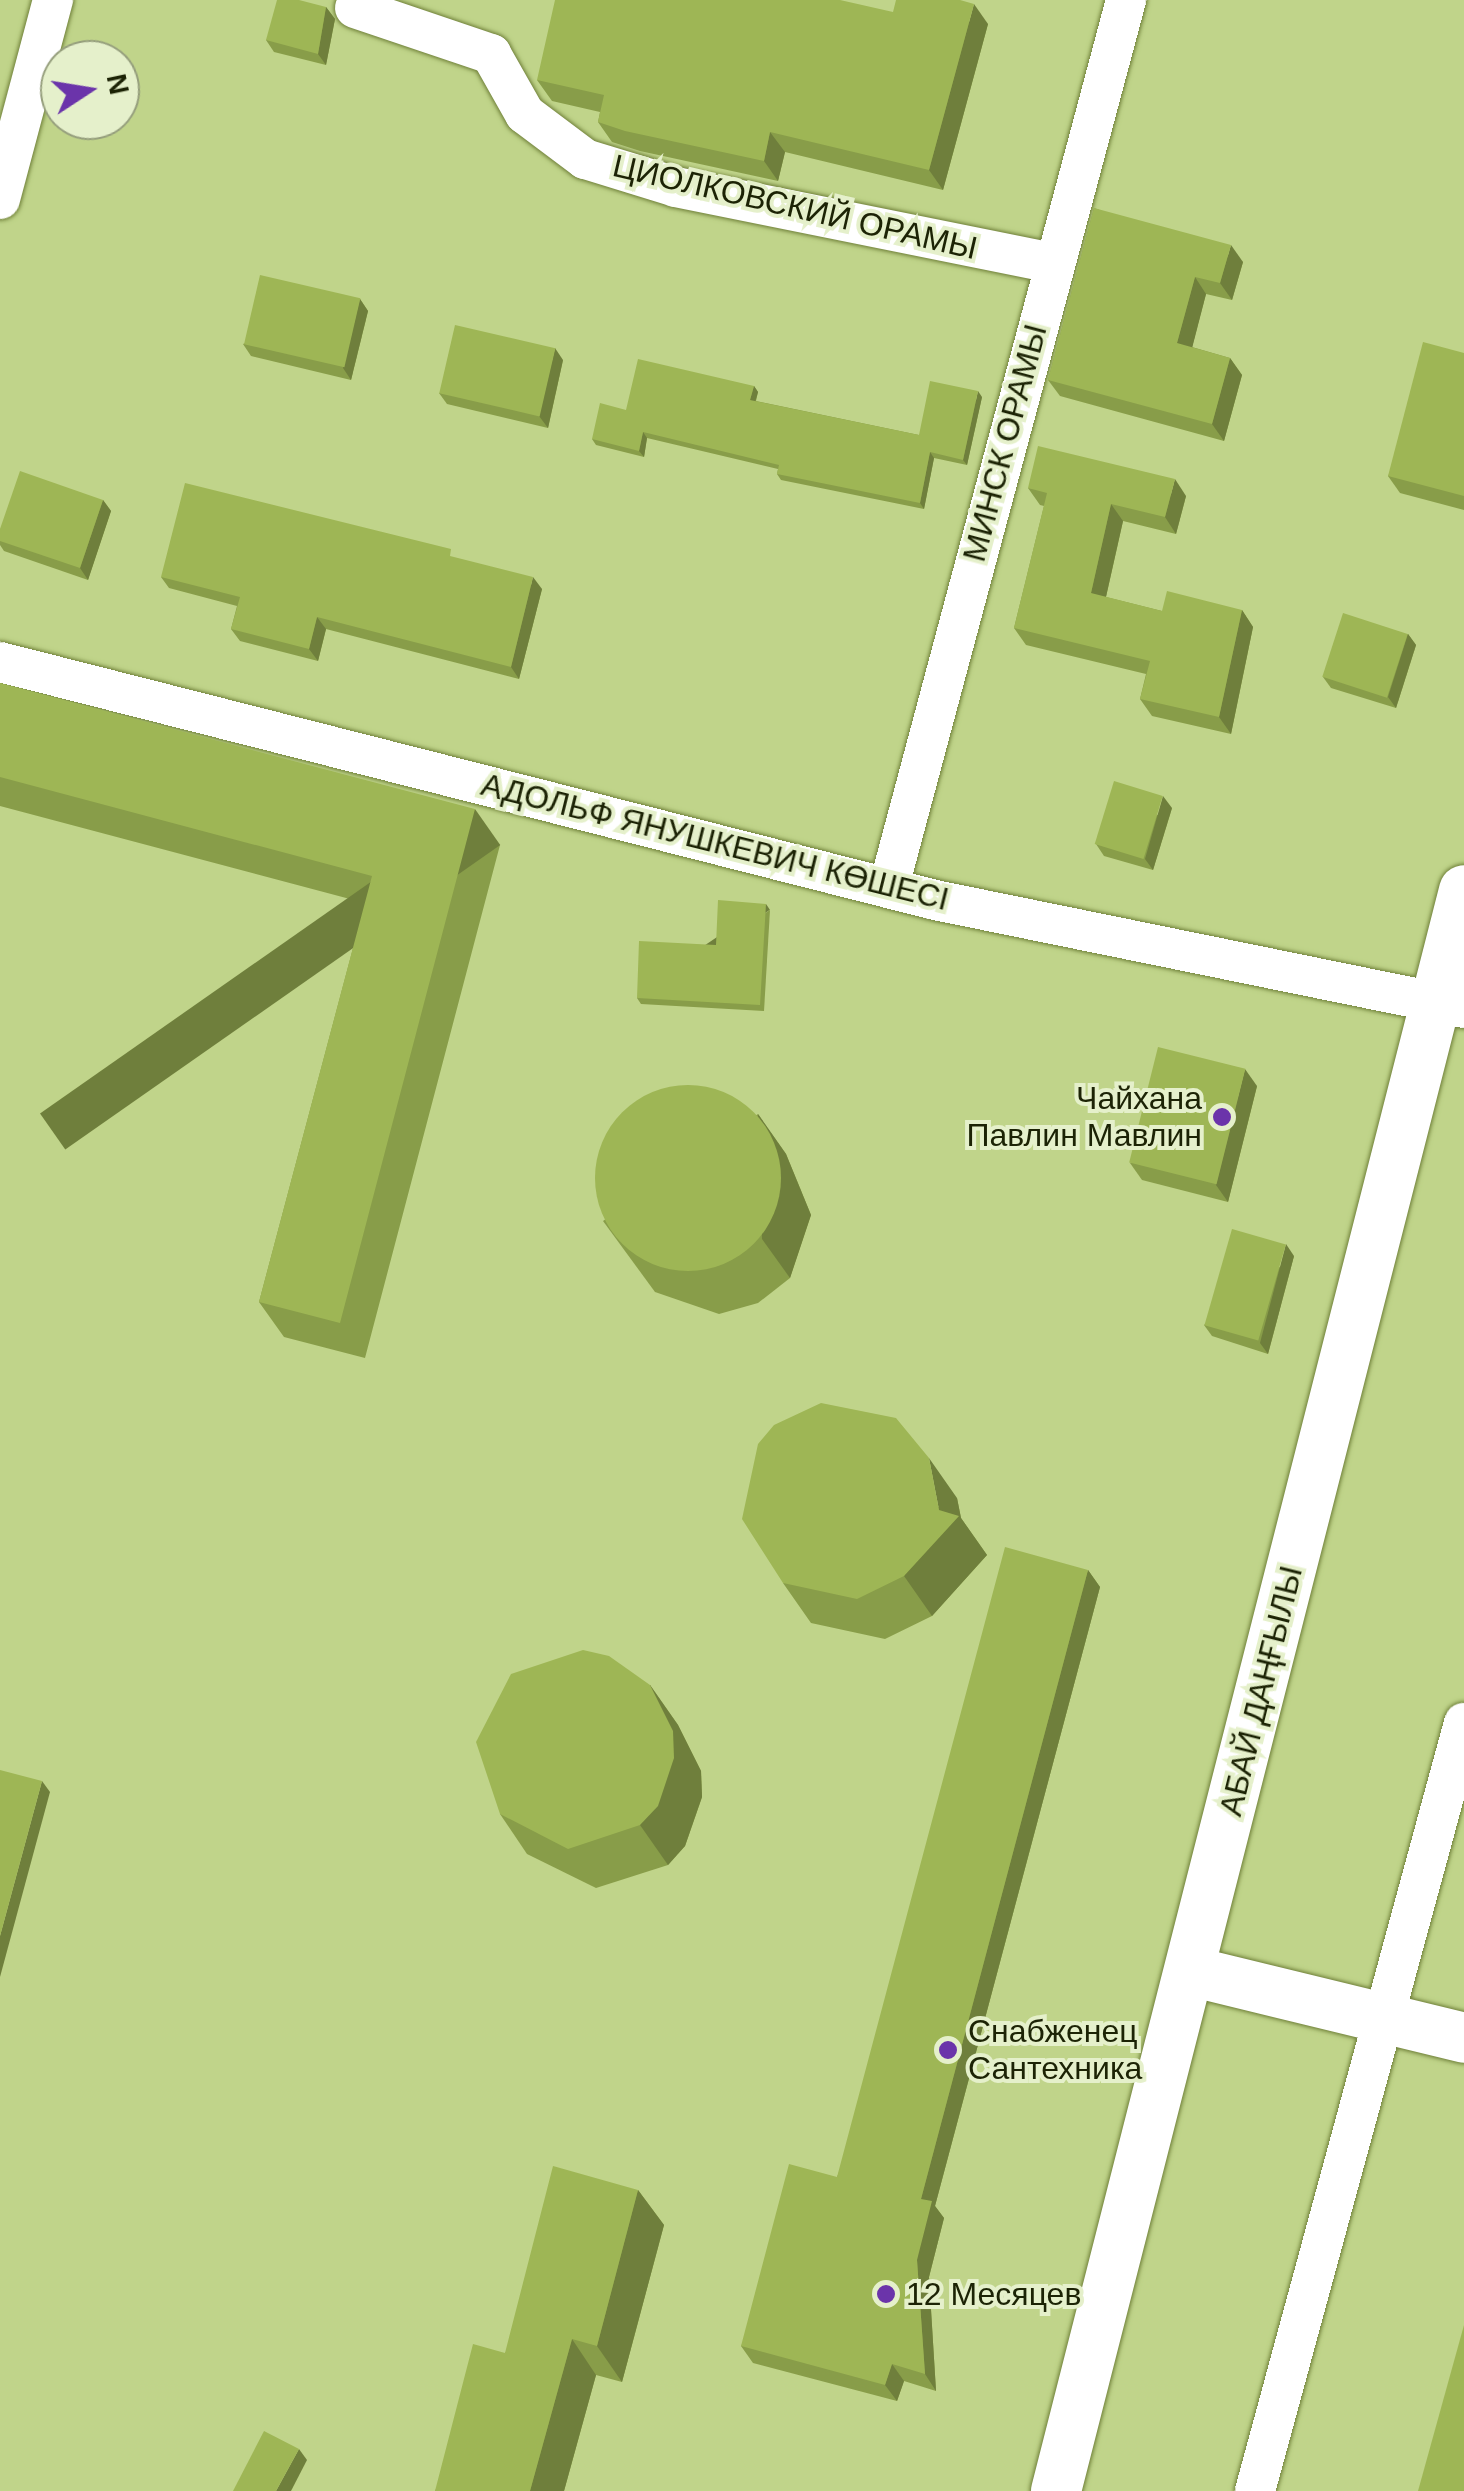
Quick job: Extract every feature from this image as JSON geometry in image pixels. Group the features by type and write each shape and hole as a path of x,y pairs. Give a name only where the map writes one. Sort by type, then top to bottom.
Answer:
{"street":[{"path":"0,199 53,0"},
{"name":"МИНСК ОРАМЫ","path":"889,886 1126,0"},
{"name":"ЦИОЛКОВСКИЙ ОРАМЫ","path":"355,8 491,54 526,114 585,159 676,187 1053,263"},
{"name":"АДОЛЬФ ЯНУШКЕВИЧ КӨШЕСІ","path":"0,662 889,886 1449,1006"},
{"name":"АБАЙ ДАҢҒЫЛЫ","path":"1056,2491 1190,1971 1449,1006 1464,890"},
{"path":"1255,2491 1380,2016 1464,1723"},
{"path":"1190,1971 1464,2038"}],"building":[{"path":"277,0 299,0 326,7 318,54 266,40"},
{"path":"555,0 840,0 893,12 896,0 960,0 974,4 929,170 770,132 764,161 598,122 604,95 537,80"},
{"path":"1094,208 1231,245 1220,283 1195,277 1177,343 1230,358 1212,424 1048,380"},
{"path":"260,275 360,298 344,367 244,344"},
{"path":"455,325 555,348 540,416 439,393"},
{"path":"1423,342 1464,353 1464,496 1388,476"},
{"path":"638,359 754,386 750,400 919,435 930,381 978,391 963,460 930,452 920,503 777,474 779,465 643,432 639,451 592,439 600,403 626,410"},
{"path":"1038,446 1175,479 1165,517 1111,504 1091,593 1162,611 1167,591 1242,610 1219,717 1140,699 1150,661 1014,628 1047,493 1028,488"},
{"path":"20,471 103,500 80,568 0,541 0,529"},
{"path":"185,483 451,549 450,556 533,577 511,667 317,617 309,649 231,629 240,597 161,577"},
{"path":"1343,613 1408,634 1387,698 1322,677"},
{"path":"0,683 475,809 340,1323 259,1302 372,876 0,777"},
{"path":"1114,781 1163,796 1143,859 1095,844"},
{"path":"718,900 766,904 760,1005 637,998 639,941 716,945"},
{"path":"1158,1047 1245,1069 1217,1184 1129,1162"},
{"path":"688,1085 723,1092 754,1112 774,1143 781,1178 774,1213 754,1244 723,1264 688,1271 653,1264 622,1244 602,1213 595,1178 602,1143 622,1112 653,1092"},
{"path":"1232,1229 1286,1244 1258,1341 1204,1325"},
{"path":"821,1403 896,1418 929,1458 939,1510 959,1516 904,1576 857,1599 783,1583 742,1519 758,1444 774,1425"},
{"path":"1005,1547 1088,1570 921,2199 932,2201 917,2260 925,2374 892,2364 885,2385 741,2346 789,2164 837,2177"},
{"path":"583,1650 609,1656 650,1685 673,1731 674,1758 658,1806 640,1825 568,1849 500,1814 476,1742 511,1674"},
{"path":"0,1770 42,1781 0,1936"},
{"path":"553,2166 638,2190 597,2346 572,2339 530,2491 435,2491 473,2344 505,2353"},
{"path":"1464,2325 1464,2491 1418,2491"},
{"path":"264,2431 299,2449 276,2491 233,2491"}],"place":[{"name":"Чайхана Павлин Мавлин","path":"1222,1117"},
{"name":"Снабженец Сантехника","path":"948,2050"},
{"name":"12 Месяцев","path":"886,2294"}]}
